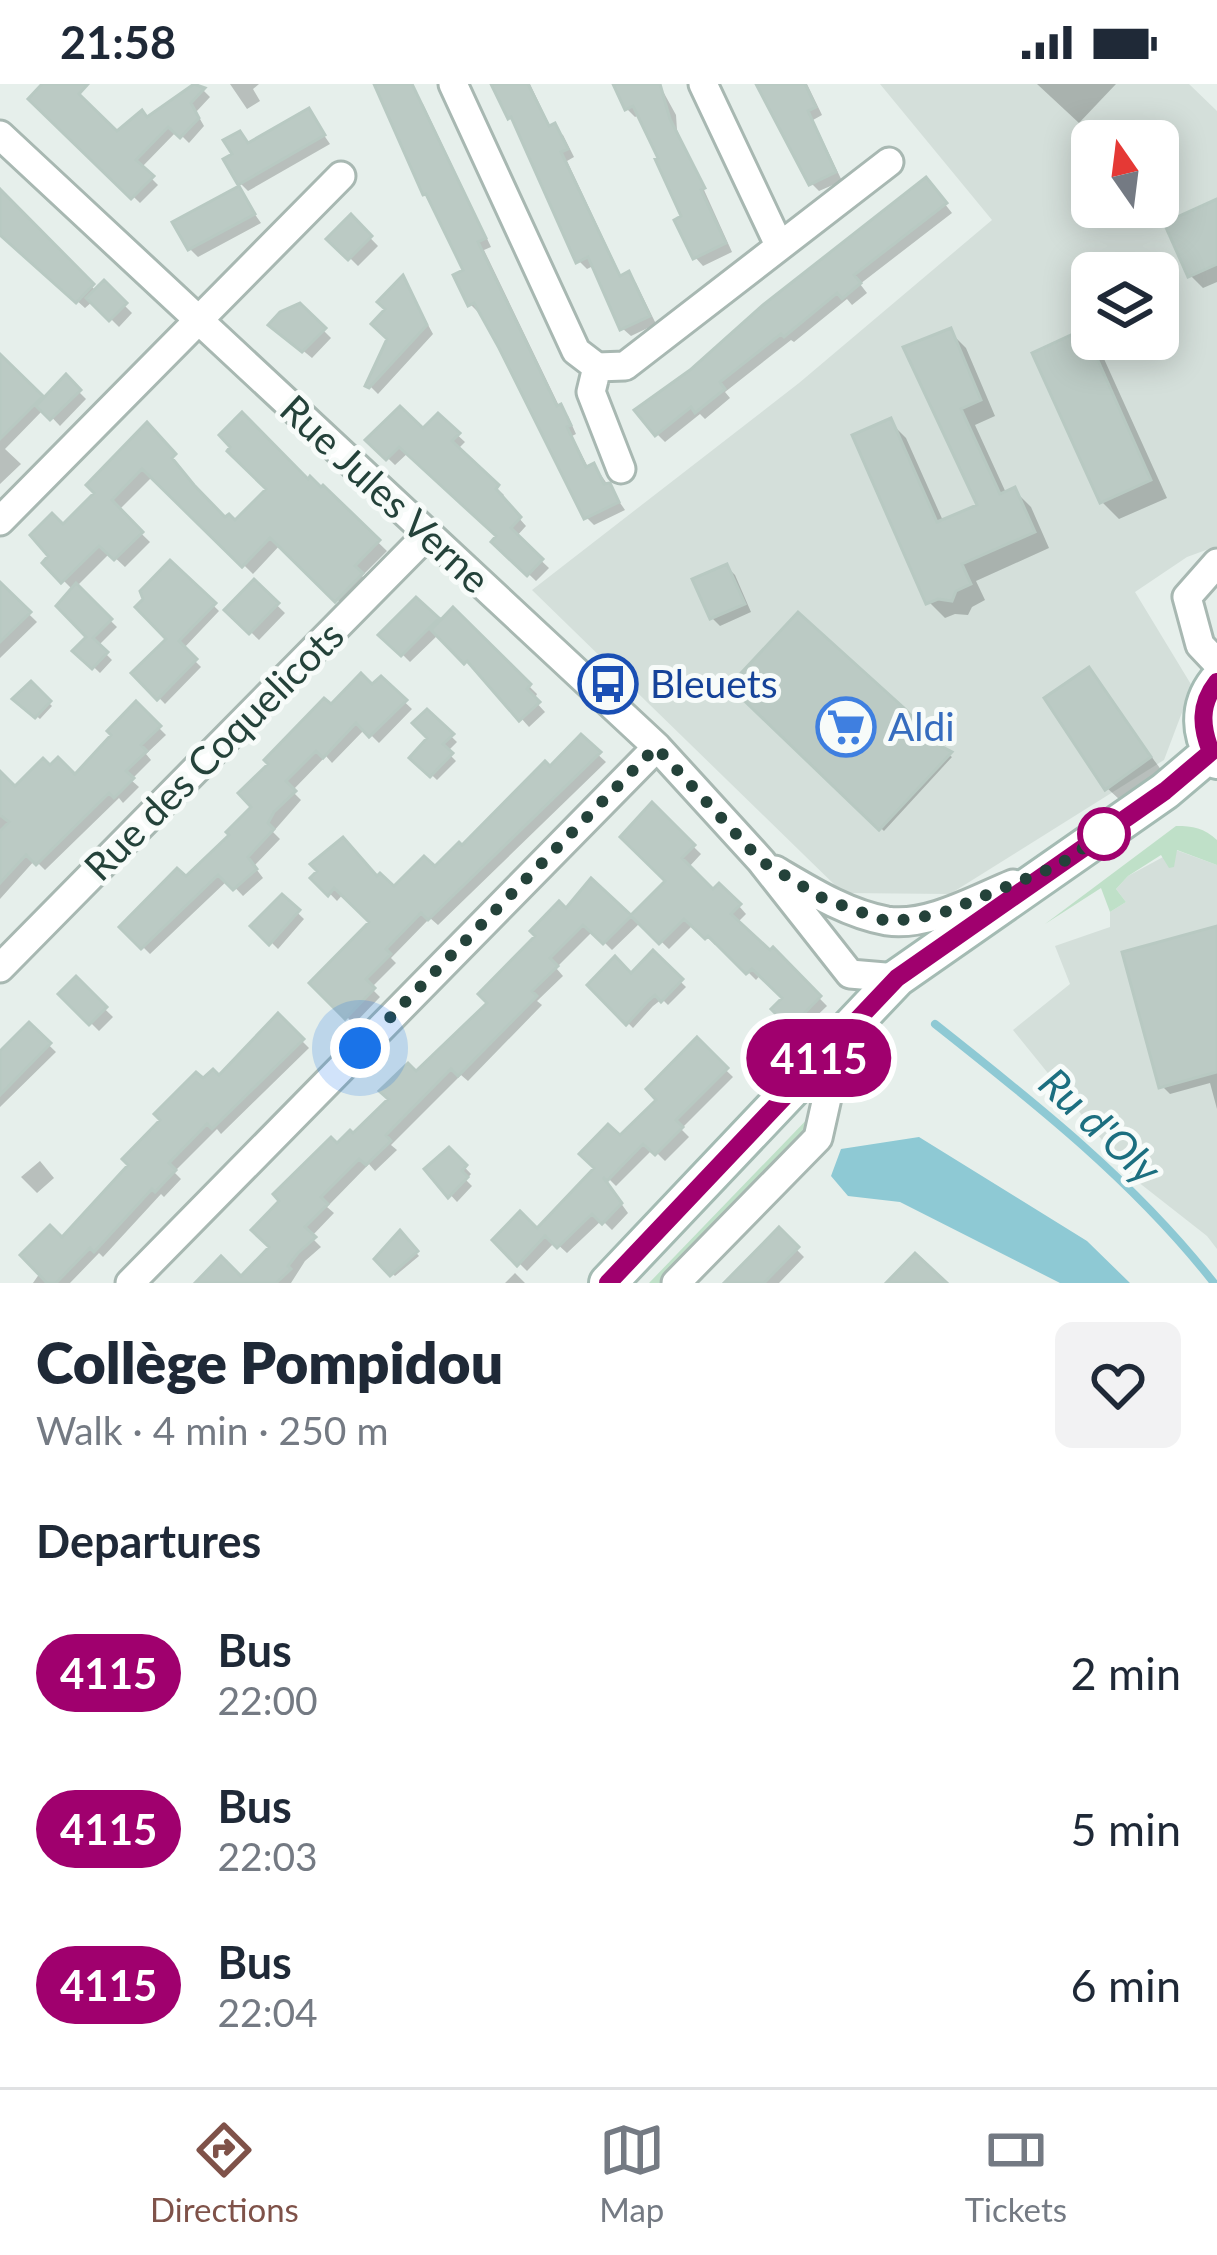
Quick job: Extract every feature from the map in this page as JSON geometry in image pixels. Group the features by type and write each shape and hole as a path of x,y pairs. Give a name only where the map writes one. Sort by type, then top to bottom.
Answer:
{"main road":[{"path":"608,1283 897,978 1214,756 1203,732 1203,710 1217,682"}],"street":[{"path":"453,84 576,351 597,368 626,366 889,162"},
{"path":"703,84 779,245"},
{"name":"Rue Jules Verne","path":"0,135 656,747 761,861 850,974"},
{"path":"0,521 341,176"},
{"path":"597,368 591,392 621,469"},
{"name":"Rue des Coquelicots","path":"0,968 428,534"},
{"path":"1217,563 1186,597 1200,645 1217,663"},
{"path":"130,1283 656,747"},
{"name":"Rue Jules Verne","path":"761,861 824,899 889,922 940,914 1057,866"},
{"path":"789,1090 856,1000 850,974 897,978"},
{"path":"676,1283 818,1138 829,1088 827,1050"}],"shaded area":[{"path":"880,84 1189,84 1217,111 1217,546 1187,557 1135,592 1192,686 1164,760 950,894 843,893 532,590 799,383 992,220"},
{"path":"1176,850 1217,865 1217,1249 1133,1178 1013,1030 1070,984 1055,946 1110,927 1110,912 1126,902 1116,889 1128,876"}],"green space":[{"path":"1176,826 1198,828 1217,840 1217,865 1177,850 1174,867 1169,868 1161,855 1116,889 1126,902 1110,912 1101,888 1045,924"},
{"path":"816,1110 811,1128 664,1283 649,1283"}],"water":[{"path":"919,1137 1087,1241 1130,1283 1060,1283 900,1202 848,1196 831,1176 841,1149"}],"building":[{"path":"42,84 88,84 79,94 117,131 142,110 147,117 194,84 205,88 191,103 199,118 180,138 168,127 136,160 154,176 131,199 28,99"},
{"path":"374,84 412,84 486,238 478,242 557,406 561,404 586,467 594,463 619,502 584,519 499,348 474,303 468,306 453,275 463,270 423,195"},
{"path":"491,84 528,84 549,126 555,123 568,149 561,152 620,276 629,271 650,316 620,330 588,257 576,263 511,117 508,119"},
{"path":"613,84 660,84 670,119 726,243 693,259 674,220 681,216 658,158 633,106 625,110"},
{"path":"756,84 805,84 816,107 808,111 836,172 809,185"},
{"path":"309,108 325,135 238,185 223,159 232,154 223,140 240,131 248,143"},
{"path":"926,177 947,203 854,275 861,283 842,299 837,293 784,337 781,334 720,382 725,389 695,413 691,407 655,436 634,410 690,370 763,305"},
{"path":"239,186 255,214 188,250 172,222"},
{"path":"0,189 94,284 76,303 0,235"},
{"path":"1217,199 1217,264 1188,277 1166,228 1179,228 1179,216"},
{"path":"351,214 372,236 348,260 326,239"},
{"path":"403,275 427,325 369,388 365,386 387,339 371,324 385,309 377,302"},
{"path":"104,280 127,303 109,321 86,298"},
{"path":"300,303 326,328 302,352 268,325 280,312"},
{"path":"951,328 981,400 961,409 1000,494 1015,487 1035,532 962,564 971,584 956,591 952,601 926,604 852,435 891,418 937,522 977,505 903,347"},
{"path":"1071,335 1071,360 1098,360 1151,480 1100,503 1032,353"},
{"path":"0,354 43,396 0,439"},
{"path":"66,374 81,390 50,420 36,406"},
{"path":"400,406 423,428 438,413 460,433 452,441 499,485 496,489 521,517 511,528 543,559 527,576 491,542 496,536 399,447 386,460 365,440"},
{"path":"242,412 308,479 323,485 380,540 355,566 363,573 335,602 270,538 242,567 142,469 112,500 143,532 114,560 99,546 61,583 42,563 48,556 30,535 52,513 63,524 94,493 86,485 147,422 176,454 172,458 194,485 225,517 229,514 235,520 266,489 227,451 230,447 219,435"},
{"path":"170,560 216,603 179,641 197,659 157,700 131,673 166,639 135,607 143,599 140,591"},
{"path":"727,564 745,604 710,619 692,579"},
{"path":"254,579 279,603 249,634 224,610"},
{"path":"0,582 31,612 0,642"},
{"path":"76,583 112,619 93,638 108,652 92,669 72,651 86,637 56,606"},
{"path":"416,597 439,618 401,656 378,635"},
{"path":"453,607 531,684 527,689 540,702 519,721 467,661 464,664 431,630"},
{"name":"Aldi","path":"798,612 952,752 879,830 729,686"},
{"path":"1089,667 1151,757 1105,790 1044,698"},
{"path":"361,673 372,684 381,676 407,700 369,737 356,723 323,758 316,751 286,781 296,791 274,812 268,823 274,829 248,857 257,869 233,890 218,875 141,949 119,927 177,868 186,876 229,835 226,832 251,807 238,793 268,764 264,760 324,698 331,704"},
{"path":"31,681 51,701 35,718 12,699"},
{"path":"136,701 161,726 141,745 147,751 126,771 134,778 114,798 109,793 36,865 26,855 0,883 0,831 9,822 0,815 0,771 15,786 43,758 50,765 58,757 75,774"},
{"path":"427,709 454,734 443,744 453,753 430,777 409,758 427,738 412,723"},
{"path":"581,734 601,752 428,920 421,913 386,949 391,954 366,979 375,988 345,1019 309,983 369,922 334,888 328,896 310,878 317,871 310,864 343,837 377,876 380,873 394,886 424,856 435,866 459,842 462,845 545,761 550,766"},
{"path":"652,802 695,845 682,858 713,889 719,883 741,904 731,914 770,950 773,947 821,996 790,1028 771,1009 782,998 752,969 746,974 684,919 659,944 631,916 603,944 583,925 550,958 558,966 532,991 537,996 458,1076 451,1069 386,1135 391,1141 366,1165 359,1159 321,1197 328,1204 305,1227 316,1237 276,1283 195,1283 221,1256 241,1276 269,1247 251,1230 279,1201 273,1194 331,1137 337,1143 350,1130 353,1133 388,1099 379,1091 408,1063 416,1071 487,1003 478,994 535,936 530,931 559,901 566,908 591,878 631,915 665,881 620,837"},
{"path":"282,894 300,910 269,945 250,926"},
{"path":"1217,926 1217,1072 1159,1088 1122,952"},
{"path":"653,950 683,979 661,1002 655,995 626,1025 587,985 615,956 631,973"},
{"path":"76,976 107,1007 89,1025 58,994"},
{"path":"278,1013 304,1039 212,1129 207,1124 169,1163 176,1170 94,1252 90,1248 56,1283 47,1283 20,1255 50,1225 62,1237 128,1165 122,1159 160,1120 154,1114 196,1072 203,1078 213,1069 219,1075"},
{"path":"29,1022 51,1043 0,1095 0,1051"},
{"path":"697,1037 728,1068 676,1120 683,1127 655,1155 643,1144 607,1181 603,1177 622,1203 602,1224 592,1214 557,1248 545,1236 517,1266 492,1240 520,1211 537,1228 594,1168 579,1154 608,1124 620,1135 656,1100 646,1089"},
{"path":"449,1147 467,1165 462,1171 468,1177 448,1198 424,1169"},
{"path":"779,1227 799,1247 764,1283 724,1283"},
{"path":"400,1230 418,1251 390,1276 374,1259"},
{"path":"915,1253 947,1283 886,1283"}],"waterway":[{"name":"Ru d'Oly","path":"935,1024 1117,1177 1214,1283"}],"bus line":[{"name":"4115","path":"608,1283 897,978 1165,791 1211,752 1203,732 1203,710 1217,682"}],"place":[{"name":"Bleuets","path":"608,684"},
{"name":"Aldi","path":"846,727"}],"route":[{"path":"360,1048 656,747 761,861 824,899 889,922 940,914 1057,866 1104,834"}]}
